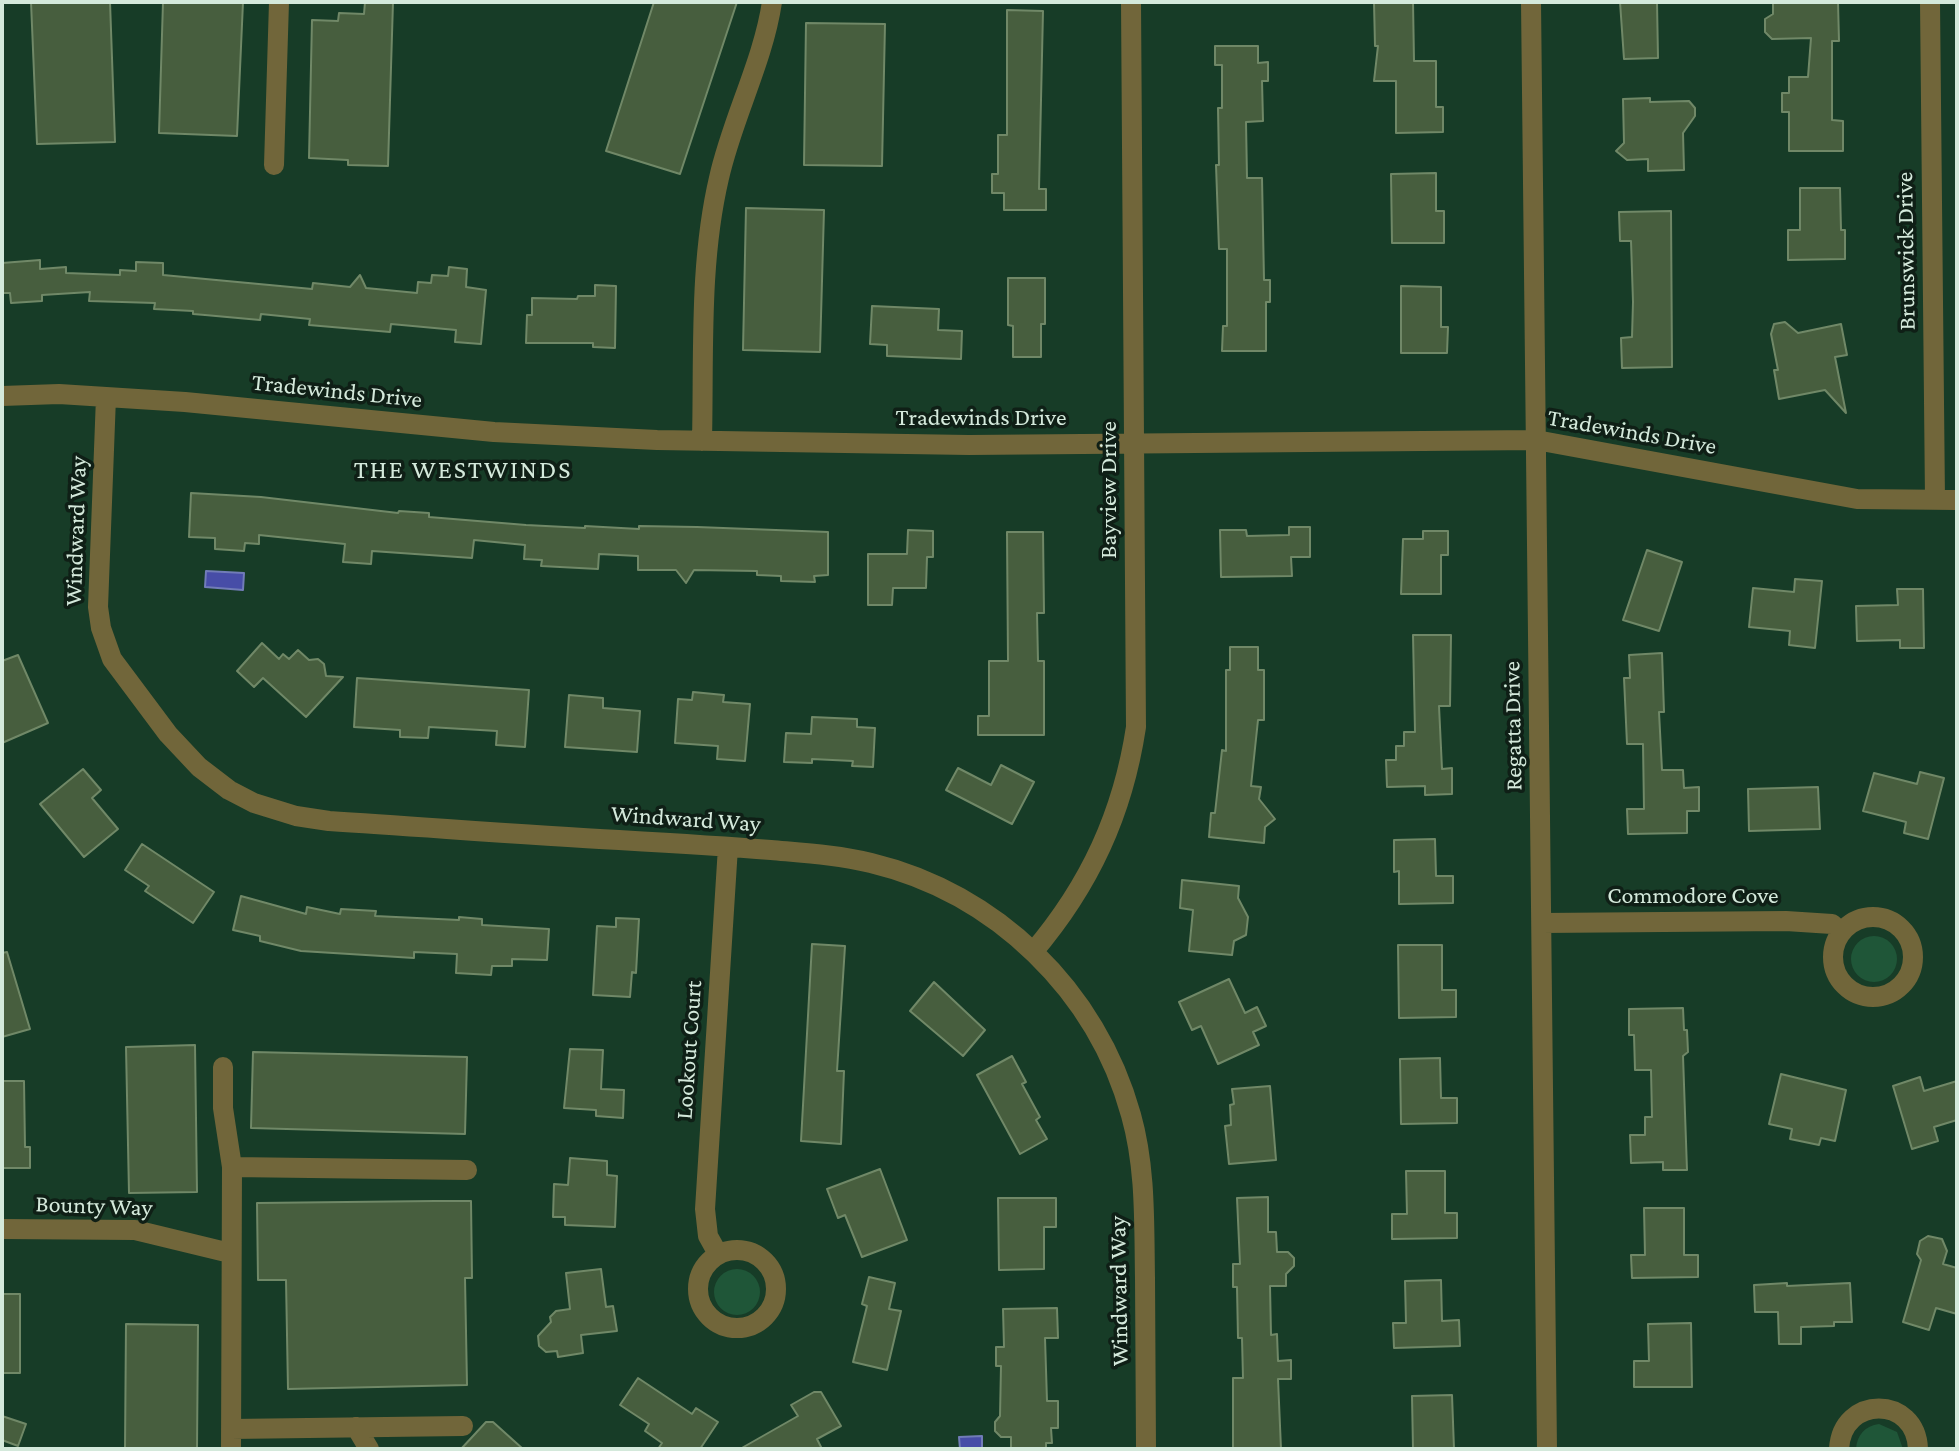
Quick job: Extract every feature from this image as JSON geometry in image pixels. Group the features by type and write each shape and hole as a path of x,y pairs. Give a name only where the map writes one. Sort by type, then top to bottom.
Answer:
{"street":[{"path":"274,165 279,2"},
{"path":"702,441 705,294 711,218 723,160 772,2"},
{"name":"Bayview Drive","path":"1033,952 1074,899 1097,859 1118,809 1130,765 1137,710 1131,2"},
{"name":"Regatta Drive","path":"1531,2 1547,1449"},
{"name":"Brunswick Drive","path":"1930,2 1935,500"},
{"name":"Tradewinds Drive","path":"2,396 40,393 185,402 494,432 702,441 950,445 1536,440 1857,499 1957,500"},
{"name":"Windward Way","path":"106,397 98,607 104,636 112,659 168,734 187,756 229,790 275,811 329,821 840,857 901,871 985,912 1058,977 1094,1028 1121,1085 1138,1145 1144,1211 1146,1449"},
{"name":"Lookout Court","path":"718,1254 708,1236 705,1209 728,847"},
{"path":"1867,918 1881,918 1903,931 1909,940 1913,959 1902,985 1878,997 1858,995 1849,990 1841,982 1832,962 1834,946 1841,932 1852,922 1867,918"},
{"name":"Commodore Cove","path":"1542,923 1786,921 1832,924 1841,932"},
{"path":"223,1067 223,1108 232,1167 231,1439 356,1427 463,1426"},
{"path":"232,1167 467,1170"},
{"name":"Bounty Way","path":"2,1229 135,1230 230,1253"},
{"path":"1839,1449 1844,1428 1852,1419 1862,1411 1883,1408 1906,1419 1917,1436 1918,1449"},
{"path":"356,1427 369,1449"}],"green space":[{"path":"1874,936 1883,937 1890,943 1896,950 1896,968 1890,975 1883,981 1874,982 1865,981 1858,975 1852,968 1851,959 1852,950 1858,943 1865,937"},
{"path":"737,1269 754,1275 760,1292 754,1309 737,1315 720,1309 714,1292 720,1275"},
{"path":"1879,1424 1897,1432 1903,1449 1856,1449 1863,1432"}],"shaded area":[{"path":"206,571 244,573 243,590 205,587"},
{"path":"982,1436 982,1449 960,1449 959,1437"}],"building":[{"path":"31,2 110,2 115,142 37,144"},
{"path":"163,2 243,2 237,136 159,133"},
{"path":"365,2 393,2 388,166 348,165 348,160 309,158 312,20 338,21 339,13 364,14"},
{"path":"654,2 737,2 680,174 606,151"},
{"path":"1374,2 1413,2 1414,61 1436,61 1436,107 1443,107 1443,132 1396,133 1396,81 1374,81 1378,46 1375,46"},
{"path":"1620,2 1657,2 1658,58 1624,59"},
{"path":"1773,2 1838,2 1839,41 1832,41 1832,120 1843,121 1843,151 1789,151 1789,112 1782,112 1782,93 1789,93 1789,77 1808,77 1811,38 1772,39 1765,32 1765,19 1773,14"},
{"path":"1007,10 1043,11 1039,189 1046,189 1046,210 1004,210 1004,193 992,193 992,174 998,174 998,135 1007,135"},
{"path":"806,23 885,24 882,166 804,165"},
{"path":"1215,46 1258,46 1258,63 1268,62 1268,81 1262,81 1263,121 1246,122 1247,178 1262,178 1264,280 1270,280 1270,302 1266,302 1266,351 1222,351 1223,326 1227,326 1227,249 1219,249 1216,165 1219,165 1218,108 1222,108 1222,65 1215,65"},
{"path":"1650,98 1650,102 1689,101 1695,108 1695,116 1683,133 1684,170 1648,171 1648,159 1627,160 1616,151 1624,143 1623,99"},
{"path":"1436,173 1436,211 1444,211 1444,243 1392,243 1391,174"},
{"path":"1800,188 1840,188 1845,259 1788,260 1788,230 1800,230"},
{"path":"746,208 824,210 820,352 743,350"},
{"path":"1671,211 1672,367 1622,368 1621,338 1632,337 1633,302 1631,241 1620,241 1619,212"},
{"path":"40,260 40,269 66,267 66,273 120,275 120,270 136,271 136,262 163,263 163,275 312,289 313,283 350,287 360,275 366,288 417,293 418,282 431,283 432,275 448,276 449,267 467,269 466,287 486,290 481,344 455,342 456,330 391,324 390,332 309,325 310,319 261,314 260,320 193,314 193,311 154,309 155,303 89,301 90,292 42,295 42,301 11,303 10,293 2,293 2,263"},
{"path":"1008,278 1045,278 1041,357 1013,357 1013,326 1008,325"},
{"path":"595,285 616,286 615,348 593,347 593,343 526,343 527,315 532,315 532,298 577,299 578,296 595,296"},
{"path":"1401,286 1441,287 1441,327 1448,327 1447,353 1401,353"},
{"path":"872,306 939,309 938,330 962,331 961,359 887,356 887,345 870,344"},
{"path":"1785,322 1798,333 1841,324 1847,355 1835,357 1846,413 1825,390 1779,399 1774,370 1778,370 1771,334 1774,324"},
{"path":"191,493 261,497 398,513 429,513 429,517 526,525 828,532 828,575 814,576 815,582 781,581 781,576 757,575 757,571 694,570 686,583 676,570 638,570 638,556 599,554 598,569 541,566 542,560 524,559 525,545 474,540 472,558 372,551 371,564 343,562 345,544 259,535 259,544 245,543 244,551 215,549 215,538 189,537"},
{"path":"1289,527 1310,527 1310,557 1291,557 1292,576 1221,577 1220,530 1246,530 1247,536 1289,535"},
{"path":"908,530 933,531 933,557 927,557 926,588 893,588 892,605 868,605 868,554 907,554"},
{"path":"1423,531 1448,531 1448,555 1441,555 1441,594 1401,594 1403,539 1423,539"},
{"path":"1007,532 1043,532 1044,613 1037,613 1038,661 1044,661 1044,735 978,735 978,716 989,716 989,661 1008,661"},
{"path":"1647,550 1682,562 1659,631 1623,620"},
{"path":"1795,579 1822,581 1815,648 1789,645 1790,631 1749,627 1753,588 1794,592"},
{"path":"1897,589 1923,589 1924,648 1900,648 1900,640 1857,641 1856,606 1898,605"},
{"path":"1413,635 1451,635 1450,706 1439,706 1442,769 1452,768 1452,794 1425,795 1425,786 1387,787 1386,760 1396,760 1396,746 1404,746 1404,732 1415,732"},
{"path":"262,643 279,659 283,654 289,659 298,650 309,660 318,659 324,664 326,676 343,677 306,717 263,678 254,687 237,671"},
{"path":"1230,647 1258,647 1258,670 1264,670 1264,720 1258,720 1251,786 1261,787 1259,799 1275,819 1265,827 1264,843 1209,837 1222,750 1226,751 1226,670 1230,670"},
{"path":"1662,653 1664,712 1659,712 1662,770 1683,770 1684,788 1699,787 1699,811 1687,811 1687,833 1628,834 1627,809 1644,809 1643,744 1627,744 1624,678 1630,678 1629,655"},
{"path":"18,655 48,723 2,743 2,661"},
{"path":"357,678 529,690 525,747 496,745 497,731 429,727 428,738 400,737 400,730 354,727"},
{"path":"693,692 724,695 723,702 750,704 745,761 717,759 718,746 675,743 678,699 692,700"},
{"path":"569,695 603,698 603,708 640,711 637,752 565,747"},
{"path":"812,717 857,719 857,727 875,728 873,767 852,766 853,761 812,759 812,763 784,762 786,733 811,734"},
{"path":"1001,765 1034,782 1012,824 946,790 958,768 991,785"},
{"path":"83,769 101,790 92,798 118,829 84,857 40,804"},
{"path":"1920,772 1944,778 1928,839 1904,833 1906,822 1863,811 1874,773 1917,784"},
{"path":"1818,787 1820,829 1749,831 1748,789"},
{"path":"1435,839 1436,876 1453,876 1453,903 1399,904 1399,871 1394,872 1394,840"},
{"path":"142,844 214,892 193,923 145,891 149,886 125,870"},
{"path":"1182,880 1239,886 1238,898 1248,917 1246,935 1234,941 1232,955 1189,951 1193,910 1180,908"},
{"path":"241,896 306,914 307,907 340,914 341,909 376,911 375,916 459,920 459,917 482,919 482,925 549,929 547,960 512,959 512,966 492,966 491,975 456,973 457,954 414,952 414,958 301,951 260,941 260,936 233,930"},
{"path":"616,918 639,919 636,973 632,972 630,997 593,995 597,926 616,927"},
{"path":"812,944 845,946 837,1071 844,1071 841,1144 801,1141"},
{"path":"1398,945 1442,945 1442,990 1456,990 1456,1017 1399,1018"},
{"path":"7,952 30,1029 2,1037 2,953"},
{"path":"1229,979 1245,1013 1257,1007 1266,1026 1253,1032 1259,1045 1218,1064 1201,1026 1192,1030 1179,1002"},
{"path":"934,982 985,1030 963,1056 910,1011"},
{"path":"1683,1008 1688,1052 1683,1056 1687,1170 1663,1170 1663,1162 1631,1163 1630,1135 1645,1135 1645,1117 1652,1117 1651,1070 1635,1070 1634,1035 1629,1035 1629,1009"},
{"path":"195,1045 197,1192 129,1193 126,1047"},
{"path":"570,1049 603,1050 601,1089 624,1090 623,1118 596,1116 596,1110 564,1108"},
{"path":"253,1052 467,1057 465,1134 251,1128"},
{"path":"1012,1056 1026,1082 1022,1084 1040,1117 1036,1120 1047,1139 1020,1154 977,1075"},
{"path":"1440,1058 1441,1098 1457,1098 1457,1123 1401,1124 1400,1059"},
{"path":"1781,1074 1846,1090 1835,1141 1821,1138 1819,1145 1790,1139 1792,1129 1769,1124"},
{"path":"1920,1077 1924,1091 1957,1081 1957,1120 1934,1127 1938,1141 1912,1149 1893,1086"},
{"path":"2,1081 24,1081 25,1147 30,1147 30,1168 3,1168"},
{"path":"1270,1086 1276,1160 1229,1164 1225,1126 1231,1125 1230,1105 1234,1104 1232,1089"},
{"path":"570,1158 607,1161 607,1175 617,1176 615,1227 565,1225 565,1217 553,1217 554,1184 568,1185"},
{"path":"880,1169 907,1240 862,1257 845,1215 838,1218 827,1189"},
{"path":"1406,1171 1445,1171 1445,1213 1457,1213 1457,1238 1392,1239 1392,1214 1407,1214"},
{"path":"1268,1197 1268,1232 1276,1232 1277,1252 1288,1252 1294,1258 1294,1266 1286,1274 1286,1286 1270,1286 1271,1335 1277,1334 1278,1361 1291,1360 1291,1379 1278,1379 1281,1449 1233,1449 1233,1378 1243,1378 1237,1287 1233,1287 1233,1264 1240,1264 1237,1198"},
{"path":"998,1198 1056,1198 1056,1227 1044,1227 1044,1269 999,1270"},
{"path":"471,1201 472,1278 465,1278 467,1385 288,1389 286,1280 258,1280 257,1203"},
{"path":"1644,1208 1684,1208 1684,1255 1698,1255 1698,1277 1632,1278 1631,1255 1645,1255"},
{"path":"1928,1236 1942,1239 1947,1251 1943,1264 1957,1268 1957,1314 1936,1308 1929,1330 1903,1322 1921,1260 1917,1254 1920,1241"},
{"path":"601,1269 606,1307 613,1306 617,1331 581,1335 583,1353 558,1357 557,1351 546,1352 539,1346 538,1336 556,1311 570,1309 566,1273"},
{"path":"869,1277 895,1283 889,1309 901,1311 887,1370 853,1362 867,1306 862,1304"},
{"path":"1441,1280 1442,1321 1459,1320 1460,1346 1394,1348 1393,1323 1406,1323 1405,1281"},
{"path":"1787,1283 1787,1286 1850,1283 1852,1322 1801,1327 1801,1344 1779,1344 1778,1312 1755,1312 1754,1285"},
{"path":"2,1294 20,1294 20,1373 2,1373"},
{"path":"1057,1308 1058,1338 1045,1338 1047,1401 1058,1401 1058,1428 1051,1428 1052,1443 1046,1443 1046,1449 1011,1449 1011,1437 1001,1437 995,1431 995,1422 1000,1416 1001,1366 996,1366 996,1347 1004,1347 1003,1309"},
{"path":"1691,1323 1692,1387 1634,1387 1634,1361 1649,1361 1648,1324"},
{"path":"126,1324 198,1325 197,1449 125,1449"},
{"path":"638,1378 692,1414 696,1408 718,1422 700,1449 658,1449 662,1443 645,1431 649,1424 620,1405"},
{"path":"814,1392 821,1392 841,1426 817,1439 822,1449 740,1449 798,1416 791,1405"},
{"path":"1452,1395 1454,1449 1413,1449 1412,1396"},
{"path":"2,1416 26,1424 18,1446 2,1440"},
{"path":"486,1422 493,1422 523,1449 461,1449"}],"district":[{"name":"THE WESTWINDS","path":"463,470"}]}
